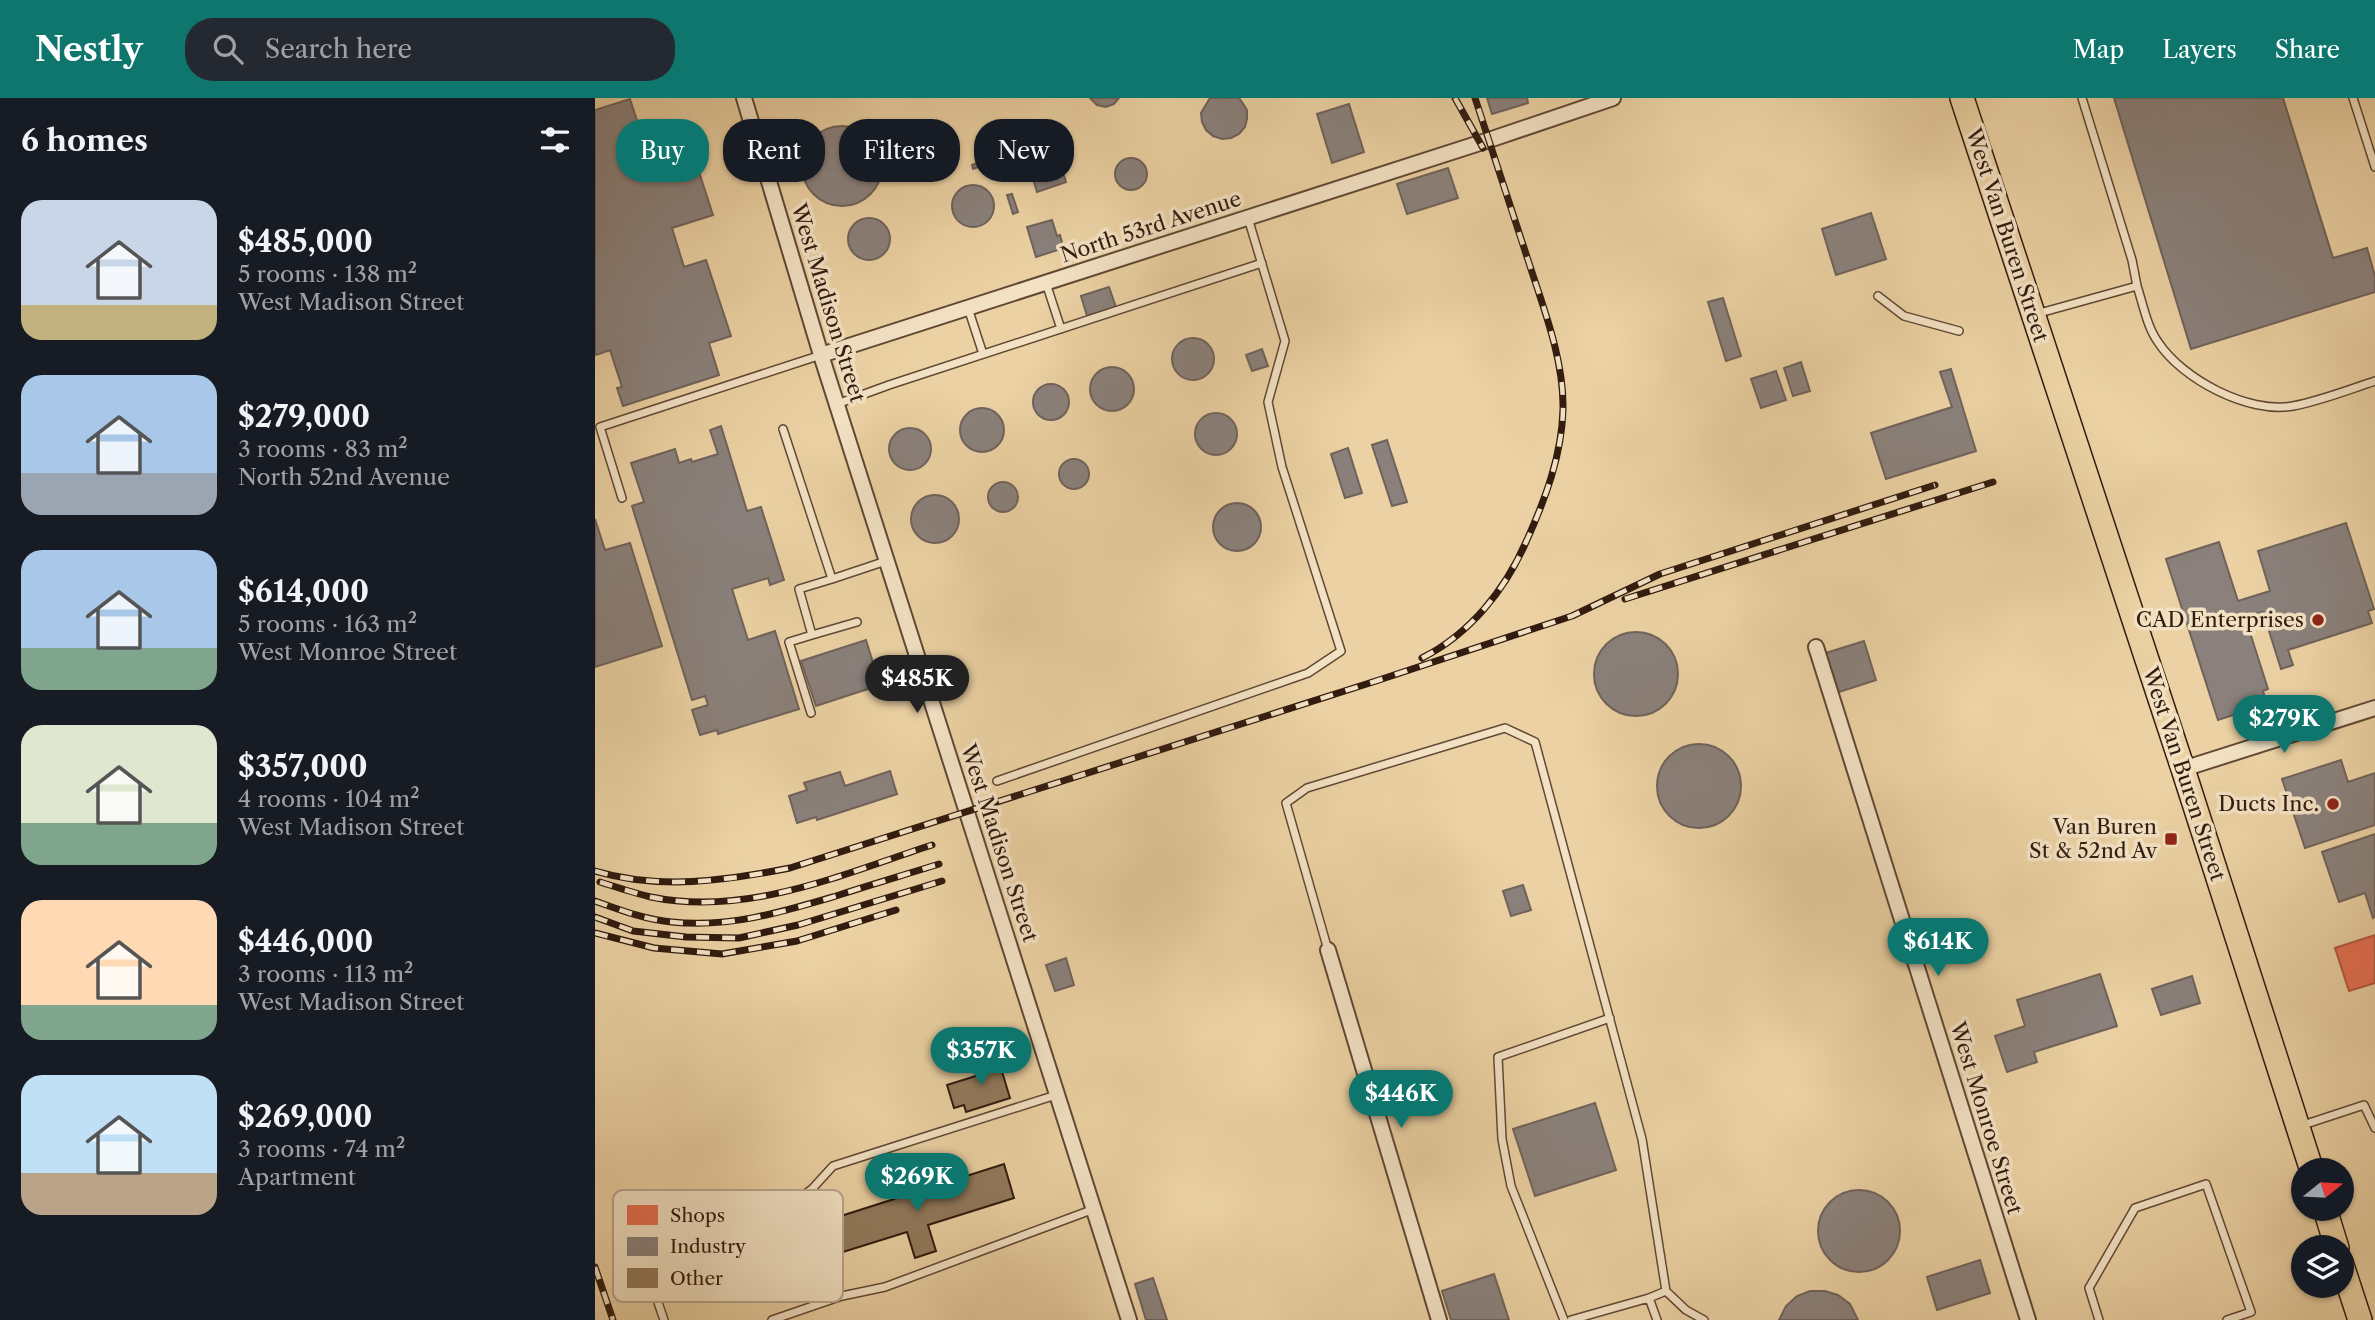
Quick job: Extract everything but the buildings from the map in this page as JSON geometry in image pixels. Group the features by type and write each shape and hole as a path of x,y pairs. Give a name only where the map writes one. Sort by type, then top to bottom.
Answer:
{"main road":[{"name":"West Van Buren Street","path":"1962,98 2308,1158"},
{"path":"2353,1298 2360,1320"}],"street":[{"name":"West Madison Street","path":"744,98 821,355 1129,1320"},
{"name":"North 53rd Avenue","path":"821,355 1613,98"},
{"name":"West Monroe Street","path":"1816,647 2028,1320"},
{"path":"2183,769 2375,708"},
{"path":"1328,950 1439,1320"}],"lane":[{"path":"2082,98 2132,260 2137,286 2156,339 2169,356 2196,378 2215,389 2263,406 2291,406 2375,381"},
{"path":"2353,98 2375,167"},
{"path":"997,781 1308,673 1341,651 1282,467 1268,402 1285,341 1248,218"},
{"path":"837,404 1262,263"},
{"path":"1046,283 1061,329"},
{"path":"2033,315 2137,286"},
{"path":"1878,296 1904,316 1959,331"},
{"path":"968,308 983,354"},
{"path":"622,498 597,427 821,355"},
{"path":"783,429 832,579"},
{"path":"812,635 799,589 887,561"},
{"path":"811,713 789,642 857,622"},
{"path":"1328,950 1286,803 1307,788 1505,728 1535,742 1642,1139 1665,1291 1686,1310 1704,1320"},
{"path":"1564,1320 1511,1186 1502,1139 1499,1057 1610,1018"},
{"path":"812,1189 833,1166 1057,1094"},
{"path":"2298,1126 2364,1105 2375,1128"},
{"path":"2099,1320 2089,1288 2135,1208 2206,1184 2251,1312 2227,1320"},
{"path":"843,1296 885,1287 1094,1209"},
{"path":"1571,1320 1665,1291"},
{"path":"1649,1298 1657,1320"},
{"path":"658,1302 664,1320"},
{"path":"772,1320 824,1302"}],"railway":[{"path":"1455,98 1483,148"},
{"path":"1422,658 1456,636 1470,623 1508,577 1546,494 1562,426 1560,371 1551,333 1475,98"},
{"path":"1625,599 1993,482"},
{"path":"595,871 644,880 692,882 790,868 1572,616 1660,574 1935,485"},
{"path":"600,882 651,897 687,902 759,897 829,879 932,845"},
{"path":"595,901 662,921 735,921 796,908 939,864"},
{"path":"595,917 633,931 686,937 739,938 798,925 942,881"},
{"path":"595,933 654,948 722,954 797,941 896,910"},
{"path":"595,1267 613,1320"}],"place":[{"name":"CAD Enterprises","path":"2318,620"},
{"name":"Ducts Inc.","path":"2333,804"},
{"name":"Van Buren St & 52nd Av","path":"2171,839"}]}
